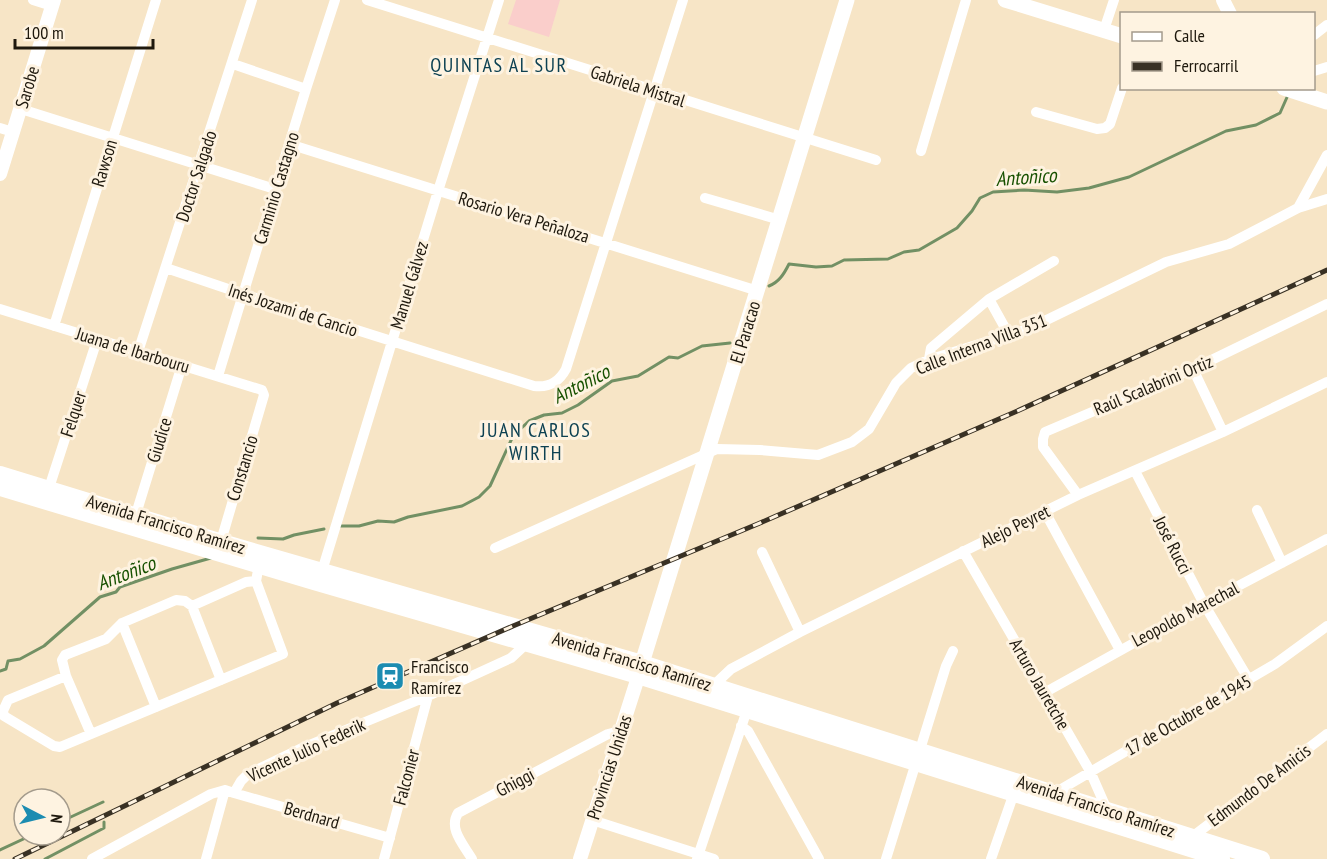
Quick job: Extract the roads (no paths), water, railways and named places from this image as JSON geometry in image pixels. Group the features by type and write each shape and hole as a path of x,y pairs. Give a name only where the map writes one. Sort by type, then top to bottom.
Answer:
{"main road":[{"name":"El Paracao","path":"640,669 847,0"},
{"path":"1005,0 1120,35"},
{"path":"1290,90 1327,102"},
{"name":"Avenida Francisco Ramírez","path":"0,474 322,570 640,669 747,710 918,756 1014,793 1055,799"},
{"name":"Avenida Francisco Ramírez","path":"0,488 237,558 254,576 526,644 713,686 918,756 1103,814 1192,837 1262,859"},
{"name":"Avenida Francisco Ramírez","path":"1103,814 1222,859"}],"street":[{"path":"33,0 53,3"},
{"name":"Rawson","path":"54,326 156,0"},
{"name":"Doctor Salgado","path":"138,352 252,0"},
{"name":"Carminio Castagno","path":"218,376 335,0"},
{"name":"Gabriela Mistral","path":"367,0 876,160"},
{"name":"Manuel Gálvez","path":"322,570 391,341 500,0"},
{"path":"606,242 683,0"},
{"path":"921,151 966,0"},
{"path":"1104,30 1114,0"},
{"name":"Sarobe","path":"0,174 6,130 21,109 53,3"},
{"path":"1315,34 1327,25"},
{"path":"232,64 306,89"},
{"path":"1036,112 1097,129 1105,128 1110,124 1121,90"},
{"path":"21,109 275,189"},
{"name":"Rosario Vera Peñaloza","path":"289,144 758,291"},
{"path":"1298,208 1327,155"},
{"path":"705,198 780,220"},
{"name":"Calle Interna Villa 351","path":"495,548 717,450 760,450 818,455 825,453 862,436 877,417 896,383 911,368 929,359 1028,329 1166,262 1229,244 1298,208 1327,199"},
{"name":"Inés Jozami de Cancio","path":"166,268 542,387 557,381 566,369 606,242"},
{"path":"929,359 932,348 989,299 1054,261"},
{"path":"989,299 1009,335"},
{"name":"Raúl Scalabrini Ortiz","path":"1078,495 1043,447 1042,439 1046,432 1193,369 1327,304"},
{"name":"Juana de Ibarbouru","path":"0,309 262,390 264,395"},
{"name":"Felquer","path":"49,488 97,340"},
{"name":"Giudice","path":"136,514 182,365"},
{"path":"1193,369 1223,432"},
{"name":"Alejo Peyret","path":"713,686 731,669 800,632 1078,495 1223,432 1327,382"},
{"name":"Constancio","path":"221,541 264,395"},
{"name":"José Rucci","path":"1135,471 1204,604 1249,680"},
{"path":"1257,510 1282,562"},
{"path":"1045,512 1120,650"},
{"name":"Leopoldo Marechal","path":"1044,693 1327,538"},
{"path":"762,552 800,632"},
{"name":"Arturo Jauretche","path":"963,552 1090,771 1100,793 1103,814"},
{"path":"66,676 8,700 3,711 4,716 57,747 283,654 254,576 192,606"},
{"path":"91,734 66,676 62,660 65,656 106,639 122,622 176,600 186,601 192,606 221,680"},
{"path":"122,622 156,706"},
{"name":"17 de Octubre de 1945","path":"1055,799 1063,788 1249,680 1327,626"},
{"name":"Vicente Julio Federik","path":"95,858 211,794 229,792 248,774 302,748 428,696 511,658 526,644"},
{"path":"886,859 946,666 953,651"},
{"name":"Provincias Unidas","path":"580,859 640,669"},
{"name":"Falconier","path":"384,859 428,696"},
{"path":"698,857 747,710"},
{"path":"741,726 748,731 819,859"},
{"name":"Ghiggi","path":"472,859 456,832 454,823 458,813 608,734 620,731"},
{"name":"Edmundo De Amicis","path":"1192,837 1327,734"},
{"path":"206,859 229,792"},
{"name":"Berdnard","path":"229,792 390,838"},
{"path":"991,859 1014,793"},
{"path":"592,820 698,857 714,859"}],"waterway":[{"name":"Antoñico","path":"769,286 781,277 789,264 832,266 844,260 888,259 904,252 919,250 957,228 980,198 993,192 1024,190 1057,192 1089,188 1129,177 1226,131 1256,125 1280,113 1288,95"},
{"name":"Antoñico","path":"340,526 359,526 378,521 394,522 462,506 479,497 490,486 513,436 529,421 544,415 562,413 578,405 612,381 638,376 669,357 678,358 702,346 730,343"},
{"name":"Antoñico","path":"258,538 283,539 324,529"},
{"name":"Antoñico","path":"0,671 6,669 8,661 20,659 44,646 100,597 116,592 120,587 211,558"},
{"path":"72,816 103,802"},
{"path":"45,859 104,828 104,822"},
{"path":"0,850 12,844"}],"railway":[{"path":"15,859 337,703 1015,412 1327,270"}],"place":[{"name":"Francisco Ramírez","path":"390,676"}],"district":[{"name":"QUINTAS AL SUR","path":"499,65"},
{"name":"JUAN CARLOS WIRTH","path":"536,442"}]}
